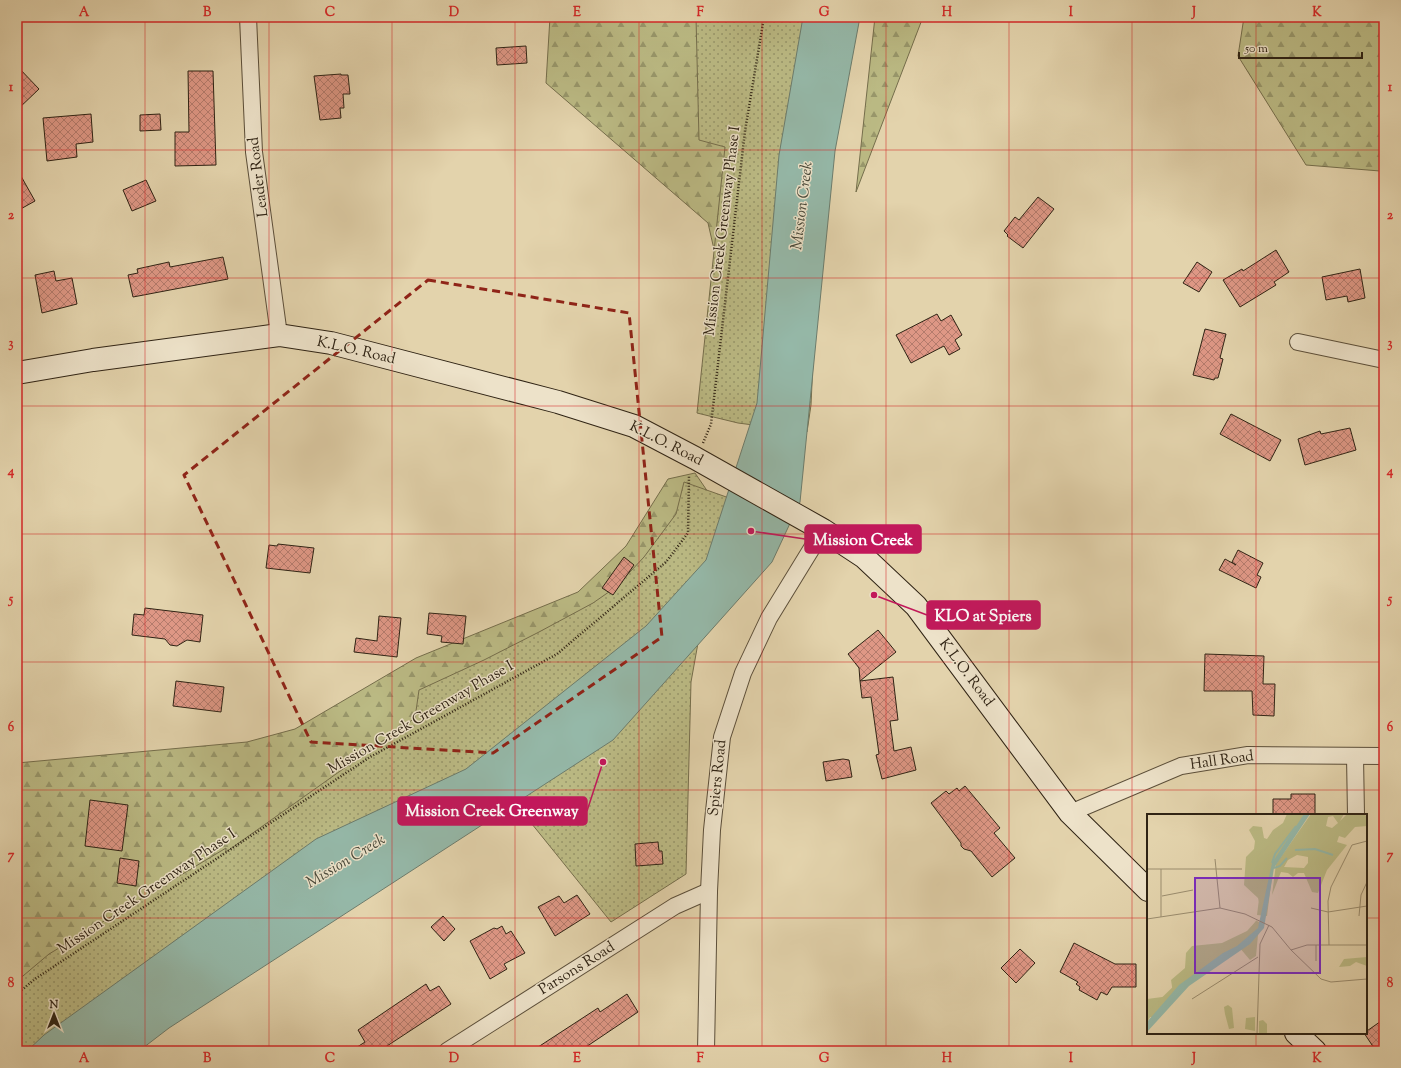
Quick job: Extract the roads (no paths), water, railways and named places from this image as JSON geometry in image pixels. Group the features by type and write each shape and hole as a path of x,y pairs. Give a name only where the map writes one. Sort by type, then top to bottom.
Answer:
{"main road":[{"name":"K.L.O. Road","path":"17,373 93,360 279,336 330,343 558,402 634,426 695,458 823,530 864,557 916,606 1070,813 1147,889"},
{"path":"1297,1034 1315,1051"}],"street":[{"name":"Leader Road","path":"248,17 254,152 279,336"},
{"path":"1298,342 1384,360"},
{"name":"Spiers Road","path":"706,1051 709,891 712,830 722,737 743,673 769,618 823,530"},
{"name":"Hall Road","path":"1070,813 1181,766 1248,756 1384,756"},
{"path":"1355,756 1356,814"},
{"name":"Parsons Road","path":"447,1051 674,906 709,891"}],"water":[{"name":"Mission Creek","path":"803,17 860,17 835,151 800,502 772,562 613,740 169,1028 139,1051 27,1051 44,1035 316,839 466,769 646,626 706,560 757,403 779,155"}],"place":[{"name":"Mission Creek","path":"751,531"},
{"name":"KLO at Spiers","path":"874,595"},
{"name":"Mission Creek Greenway","path":"603,762"}]}
